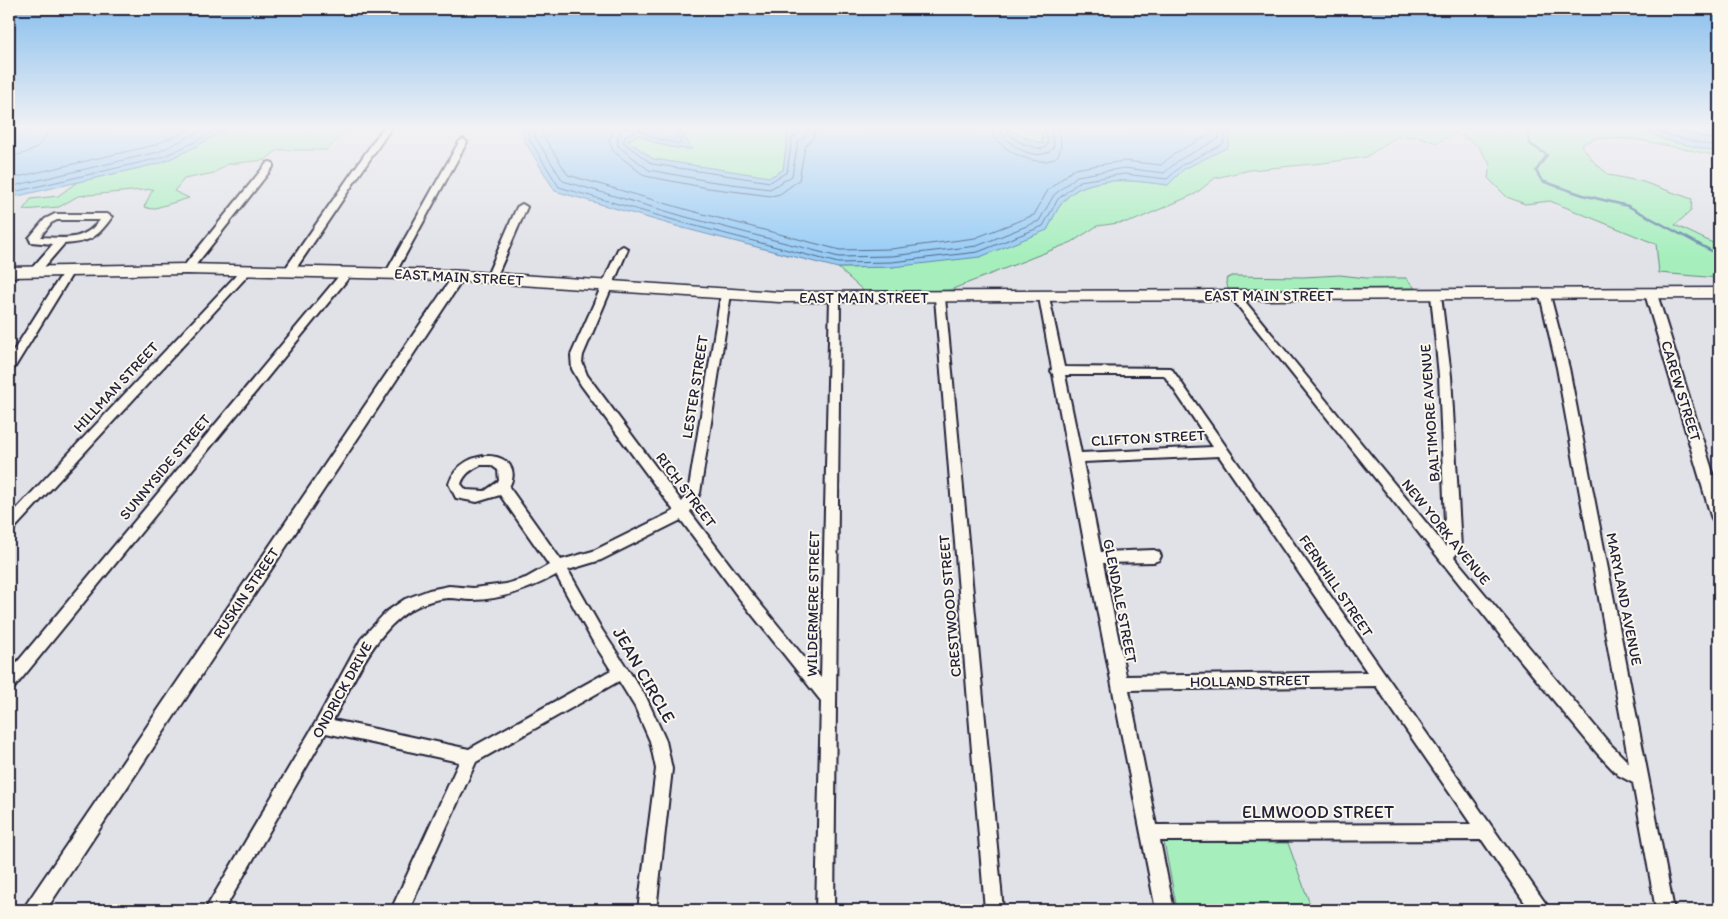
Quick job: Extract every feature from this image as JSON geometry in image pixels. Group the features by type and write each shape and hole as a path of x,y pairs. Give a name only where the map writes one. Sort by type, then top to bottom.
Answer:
{"main road":[{"name":"EAST MAIN STREET","path":"9,272 187,269 347,272 459,276 779,297 835,298 1719,293"}],"street":[{"path":"187,269 265,171"},
{"path":"289,271 358,171"},
{"path":"390,274 447,171"},
{"path":"491,278 522,207"},
{"path":"35,271 61,241 88,239 97,231 107,217 55,217 48,221 34,238 35,240 61,241"},
{"path":"606,285 623,249"},
{"name":"HILLMAN STREET","path":"9,525 247,270"},
{"path":"9,367 69,271"},
{"name":"SUNNYSIDE STREET","path":"9,683 347,272"},
{"name":"RUSKIN STREET","path":"34,910 459,276"},
{"name":"RICH STREET","path":"606,285 577,355 576,366 603,406 744,594 828,698"},
{"name":"LESTER STREET","path":"683,512 694,492 726,294"},
{"name":"CAREW STREET","path":"1651,294 1719,516"},
{"name":"BALTIMORE AVENUE","path":"1436,295 1446,385 1454,548 1449,553 1444,554"},
{"name":"MARYLAND AVENUE","path":"1545,295 1565,376 1665,910"},
{"name":"NEW YORK AVENUE","path":"1235,296 1517,645 1603,748 1624,770 1641,779"},
{"name":"GLENDALE STREET","path":"1044,297 1057,371 1165,910"},
{"name":"WILDERMERE STREET","path":"825,910 835,298"},
{"name":"CRESTWOOD STREET","path":"940,298 994,910"},
{"name":"FERNHILL STREET","path":"1057,371 1166,371 1540,910"},
{"name":"CLIFTON STREET","path":"1075,458 1223,451"},
{"name":"JEAN CIRCLE","path":"501,486 529,523 558,567 641,702 658,741 664,769 647,910"},
{"name":"ONDRICK DRIVE","path":"214,910 322,725 366,644 391,616 410,603 434,594 449,592 480,593 506,590 530,582 558,567 596,556 683,512"},
{"path":"1094,558 1154,556"},
{"path":"400,910 470,757 621,672"},
{"name":"HOLLAND STREET","path":"1120,683 1380,679"},
{"path":"322,725 470,757"},
{"name":"ELMWOOD STREET","path":"1150,833 1486,832"}],"green space":[{"path":"126,171 217,171 184,179 174,191 189,198 152,209 144,207 153,189 78,196 59,207 23,210 31,199 58,196 77,182"},
{"path":"726,171 782,171 770,178"},
{"path":"1182,171 1246,171 1215,178 1195,194 1133,221 1097,226 1072,242 950,290 866,293 838,268 892,267 1047,230 1062,203 1072,193 1097,183 1126,181 1168,185"},
{"path":"1489,171 1604,171 1609,175 1643,182 1692,199 1691,211 1675,225 1719,246 1719,278 1659,273 1656,244 1550,201 1525,204 1507,197 1488,178"},
{"path":"1340,275 1366,278 1406,278 1415,288 1228,289 1226,279 1232,276 1303,277"},
{"path":"1164,842 1288,843 1312,910 1177,909"}],"water":[{"path":"9,171 127,171 9,198"},
{"path":"543,171 730,171 770,177 781,171 1182,171 1168,185 1111,181 1084,187 1072,193 1062,203 1047,230 980,257 892,267 838,268 683,228 555,191"}],"waterway":[{"path":"1536,171 1542,181 1583,195 1628,206 1719,255"}]}
